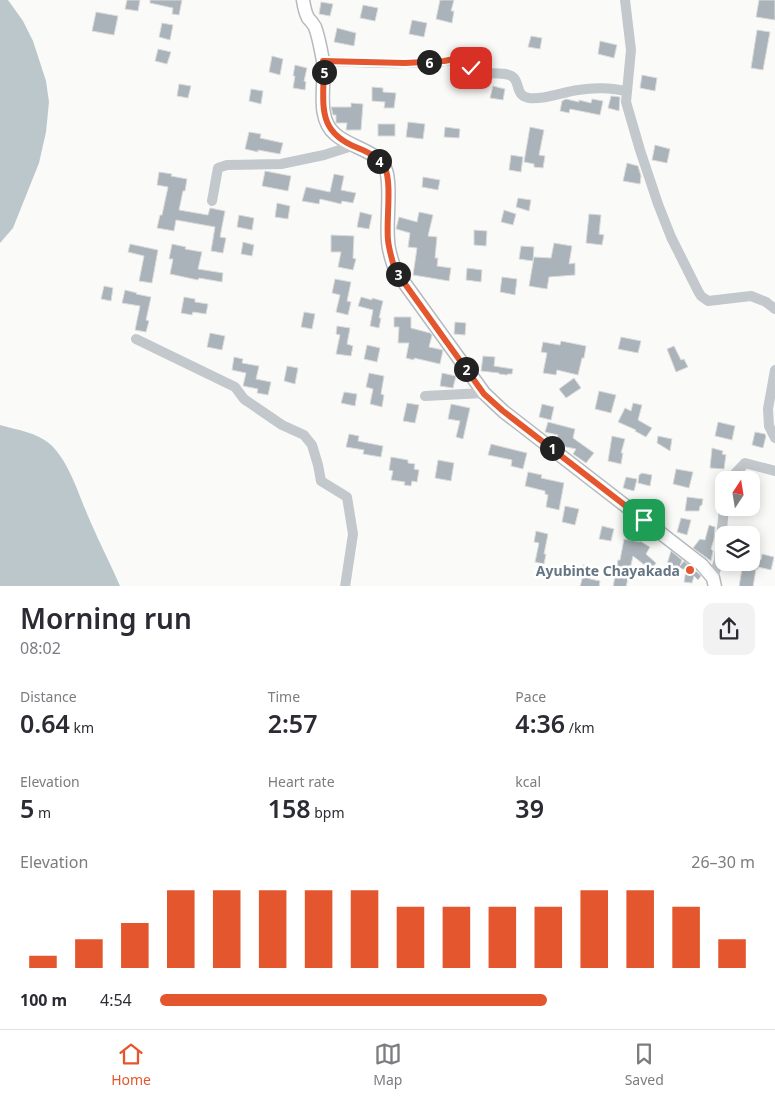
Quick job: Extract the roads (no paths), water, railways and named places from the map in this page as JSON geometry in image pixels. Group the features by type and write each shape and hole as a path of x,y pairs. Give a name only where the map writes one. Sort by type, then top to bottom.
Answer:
{"main road":[{"path":"303,0 308,18 314,25 318,35 323,61 324,112 327,124 334,134 352,146 366,151 377,158 385,168 388,178 388,241 395,270 484,394 702,565 714,582"}],"street":[{"path":"625,0 631,50 626,102 658,204 671,237 701,296 708,301 751,296 766,302 775,309"},
{"path":"323,61 405,63 462,60 467,62 474,72 508,74 514,78 521,94 531,98 602,87 627,91"},
{"path":"212,200 218,168 226,165 281,164 352,146"},
{"path":"136,340 235,387 244,399 282,424 304,434 312,445 318,465 320,481 346,497 353,534 345,586"},
{"path":"775,370 768,409 769,426 775,438"},
{"path":"425,396 484,394"},
{"path":"737,471 745,463 775,471"},
{"path":"714,582 719,560 723,516"}],"place":[{"name":"Ayubinte Chayakada","path":"690,570"}]}
